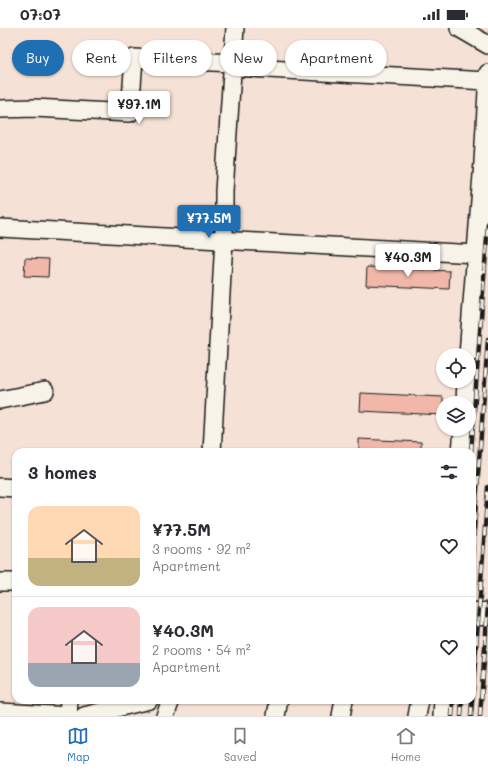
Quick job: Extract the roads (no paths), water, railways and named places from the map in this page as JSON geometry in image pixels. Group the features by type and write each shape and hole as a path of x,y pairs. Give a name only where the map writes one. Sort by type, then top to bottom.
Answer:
{"street":[{"path":"234,40 235,28"},
{"path":"459,28 488,45"},
{"path":"0,109 34,108 130,113 134,58 220,64"},
{"path":"277,68 488,81"},
{"path":"469,348 488,73"},
{"path":"212,448 224,240 224,191 231,76"},
{"path":"0,228 476,254"},
{"path":"0,400 46,390"},
{"path":"461,448 462,436"},
{"path":"0,487 12,488"},
{"path":"0,582 12,582"},
{"path":"476,614 488,614"},
{"path":"0,712 69,716 69,704"},
{"path":"84,716 133,704"},
{"path":"165,716 169,704"},
{"path":"276,716 278,704"},
{"path":"341,716 343,704"},
{"path":"417,716 419,704"},
{"path":"442,716 443,704"}],"railway":[{"path":"471,448 488,224"},
{"path":"476,502 488,339"},
{"path":"476,649 488,487"},
{"path":"480,716 488,605"},
{"path":"452,716 453,704"},
{"path":"461,716 462,704"},
{"path":"471,716 472,704"}]}
